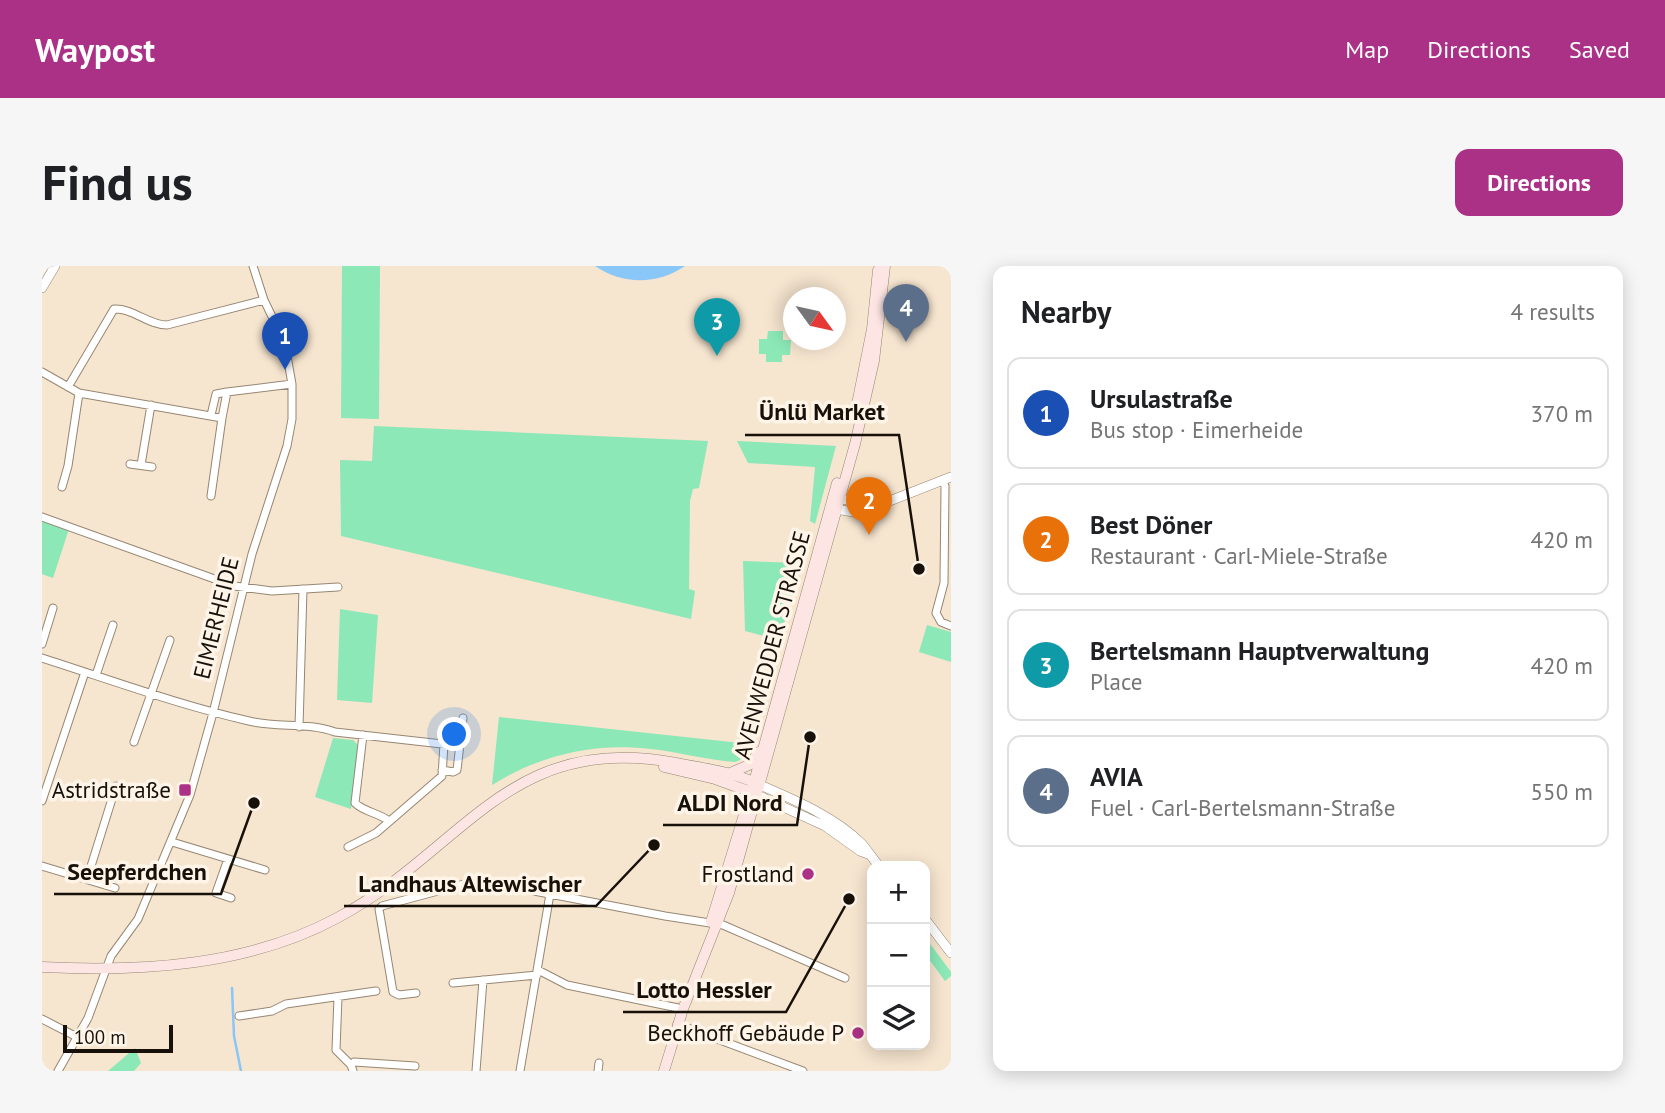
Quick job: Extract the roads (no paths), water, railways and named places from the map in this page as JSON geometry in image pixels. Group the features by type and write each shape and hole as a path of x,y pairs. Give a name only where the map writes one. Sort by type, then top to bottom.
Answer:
{"main road":[{"path":"835,504 864,373 878,266"},
{"path":"835,504 874,361 885,266"},
{"name":"AVENWEDDER STRASSE","path":"756,788 766,738 835,504"},
{"name":"AVENWEDDER STRASSE","path":"661,1071 714,924 756,788 835,504"},
{"path":"729,773 750,764 766,738"},
{"path":"42,967 106,968 178,964 231,956 311,930 337,918 387,887 498,797 535,777 575,762 632,757 666,761 729,773 756,788"},
{"path":"551,771 608,764 649,765 756,788"},
{"name":"AVENWEDDER STRASSE","path":"661,1071 678,1008 714,924"}],"street":[{"path":"42,288 55,266"},
{"name":"EIMERHEIDE","path":"58,1071 88,1018 115,950 138,919 190,795 261,520 287,446 292,419 292,384 280,333 264,300 253,266"},
{"path":"68,387 114,309 122,308 152,323 167,325 264,300"},
{"path":"42,372 79,393 222,418"},
{"path":"211,415 216,394 292,384"},
{"path":"211,496 227,392"},
{"path":"62,488 79,393"},
{"path":"141,465 151,405"},
{"path":"130,464 152,467"},
{"path":"835,504 859,513 947,479"},
{"path":"947,479 944,583 936,613 941,622 951,626"},
{"path":"42,517 244,588 272,591 338,587"},
{"path":"299,727 303,589"},
{"path":"42,644 53,608"},
{"path":"96,676 113,625"},
{"path":"134,742 170,640"},
{"path":"42,658 213,713 256,723 323,728 334,732 460,746"},
{"path":"42,802 85,672"},
{"path":"442,771 457,770 463,718"},
{"path":"363,735 355,803 389,821"},
{"path":"348,847 370,837 442,776 444,744"},
{"path":"87,879 116,786"},
{"path":"756,788 825,826 874,861"},
{"path":"172,842 265,870"},
{"path":"228,859 216,893 231,898"},
{"path":"42,866 115,888"},
{"path":"416,993 399,995 393,992 379,909 464,884 513,887 723,925 845,978"},
{"path":"520,1071 550,894"},
{"path":"929,924 951,953"},
{"path":"453,983 537,973 567,985 678,1008"},
{"path":"476,1071 483,980"},
{"path":"239,1016 272,1011 286,1004 376,992"},
{"path":"338,997 336,1050 352,1068 354,1062 415,1066"},
{"path":"42,1019 77,1037"},
{"path":"677,1024 803,1071"}],"water":[{"path":"595,266 685,266 663,277 640,280 617,277"}],"waterway":[{"path":"232,988 234,1036 241,1071"}],"place":[{"name":"AVIA","path":"906,342"},
{"name":"Bertelsmann Hauptverwaltung","path":"717,356"},
{"name":"Ursulastraße","path":"285,370"},
{"name":"Best Döner","path":"869,535"},
{"name":"Ünlü Market","path":"919,569"},
{"name":"ALDI Nord","path":"810,737"},
{"name":"Astridstraße","path":"185,790"},
{"name":"Seepferdchen","path":"254,803"},
{"name":"Landhaus Altewischer","path":"654,845"},
{"name":"Frostland","path":"808,874"},
{"name":"Lotto Hessler","path":"849,899"},
{"name":"Beckhoff Gebäude P","path":"858,1033"}]}
